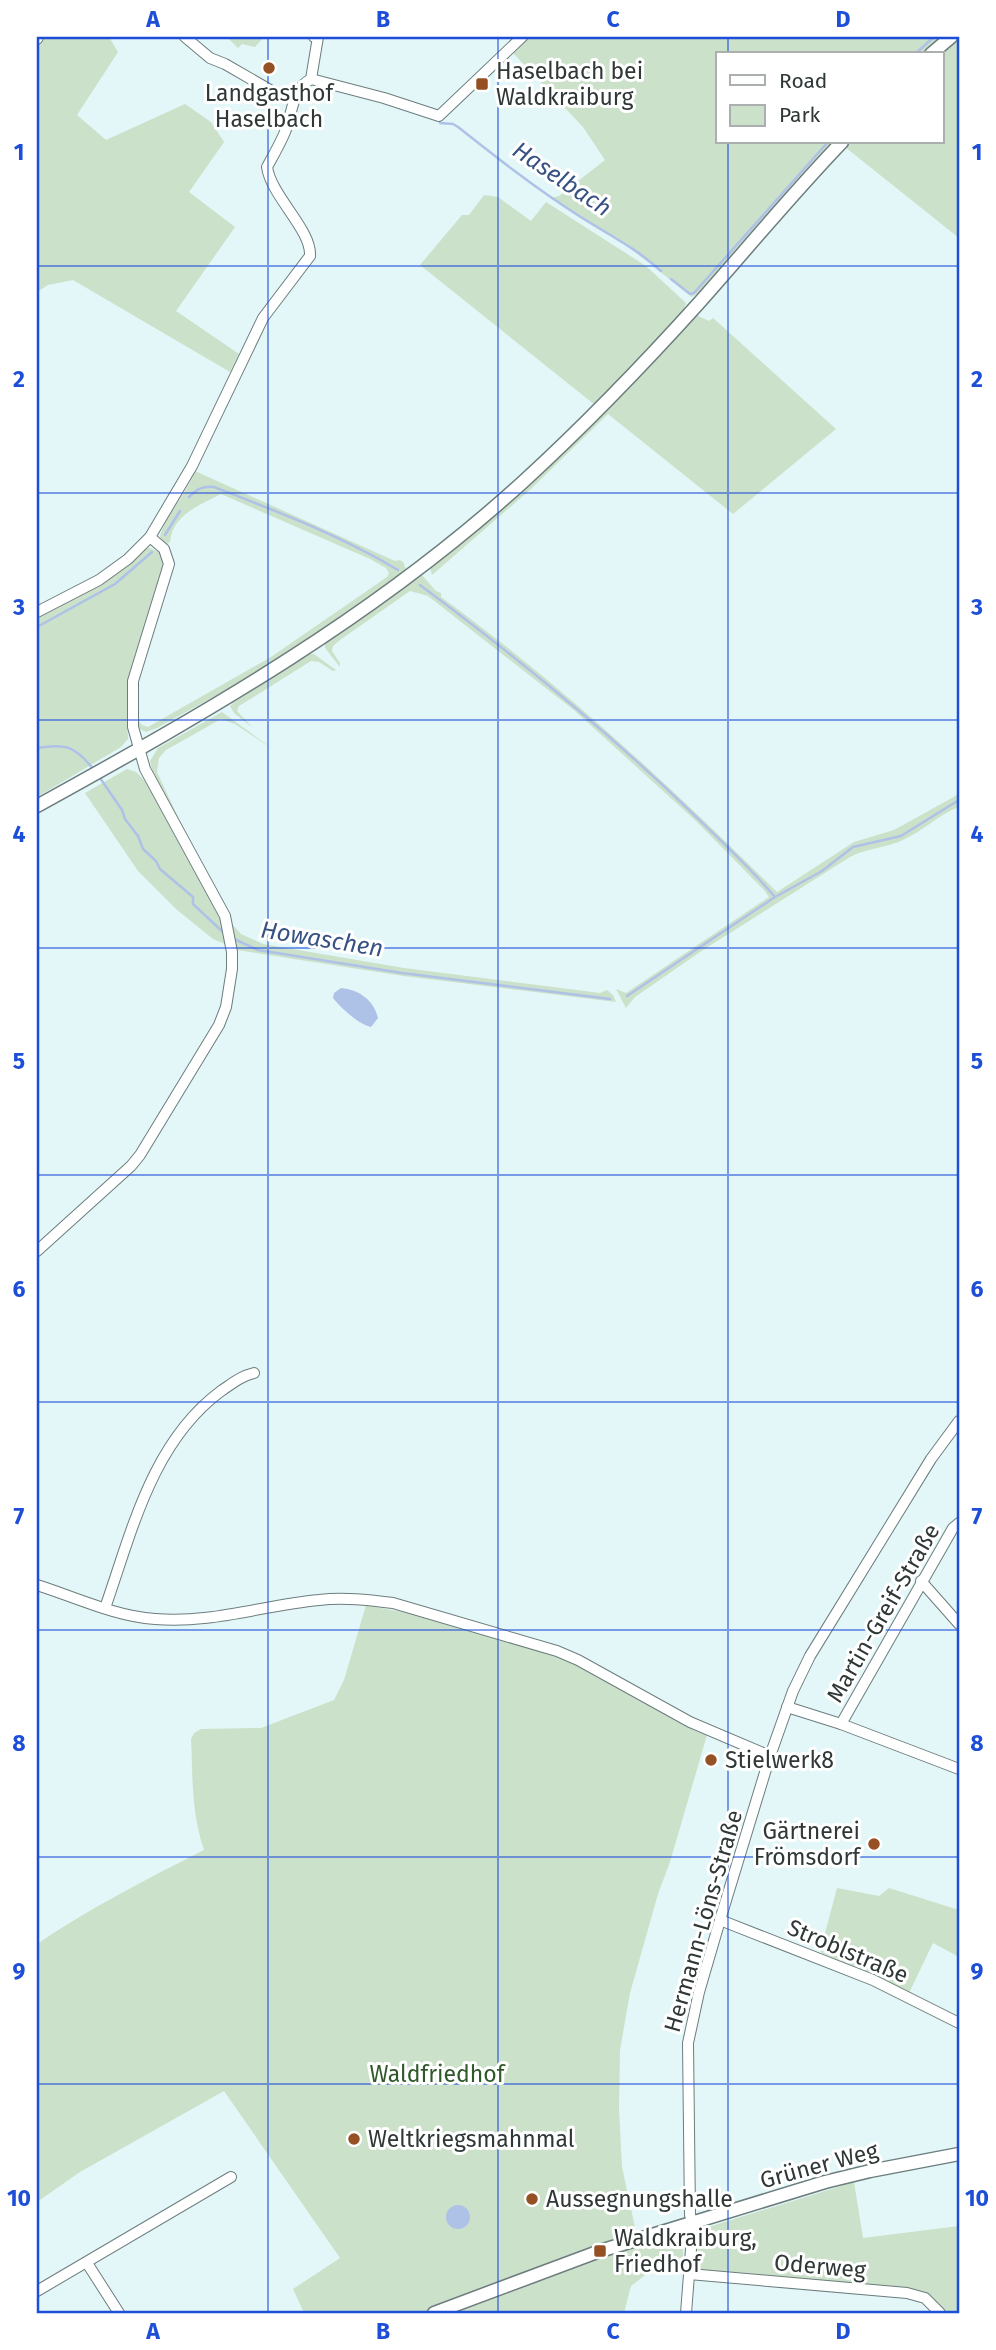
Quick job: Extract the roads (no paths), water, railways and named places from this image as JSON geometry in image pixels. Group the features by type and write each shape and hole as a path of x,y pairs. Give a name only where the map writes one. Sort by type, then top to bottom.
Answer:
{"street":[{"path":"185,37 210,58 277,94 294,99"},
{"path":"311,79 318,37 314,37"},
{"path":"37,612 99,580 128,559 150,537 192,466 263,318 310,256 307,242 267,171 285,133 294,99 303,84 311,79 439,116 522,37"},
{"path":"933,52 951,37"},
{"path":"37,806 220,703 333,632 422,566 487,513 606,402 696,306 840,144"},
{"path":"37,1251 131,1167 219,1026 226,1007 232,969 228,928 217,901 145,769 131,712 133,681 169,564 168,555 150,537"},
{"path":"105,1608 144,1496 166,1454 200,1409 241,1376 254,1373"},
{"name":"Hermann-Löns-Straße","path":"686,2313 692,2224 688,2043 699,1992 769,1756 799,1676 818,1641 932,1459 959,1421"},
{"name":"Martin-Greif-Straße","path":"841,1724 921,1581 953,1528 959,1523"},
{"path":"921,1581 959,1623"},
{"path":"37,1585 131,1616 171,1619 229,1615 321,1600 361,1599 393,1603 557,1650 690,1722 769,1756"},
{"path":"787,1707 841,1724 959,1769"},
{"name":"Stroblstraße","path":"720,1920 873,1980 959,2023"},
{"name":"Grüner Weg","path":"434,2313 600,2251 824,2182 959,2154"},
{"path":"37,2291 231,2177"},
{"path":"87,2263 119,2313"},
{"name":"Oderweg","path":"689,2274 906,2293 925,2298 940,2313"}],"water":[{"path":"341,988 359,993 373,1006 378,1018 371,1027 355,1019 333,998 334,993"},
{"path":"453,2205 463,2205 470,2212 470,2222 463,2229 453,2229 446,2222 446,2212"}],"waterway":[{"name":"Haselbach","path":"917,52 934,37"},
{"name":"Haselbach","path":"440,123 458,127 546,194 630,247 661,271"},
{"name":"Haselbach","path":"671,279 690,294 694,293 826,144"},
{"path":"189,497 200,489 214,487 331,535 398,570"},
{"path":"165,535 180,511"},
{"path":"37,627 115,584 152,552"},
{"path":"420,585 490,638 625,751 734,853 775,897"},
{"name":"Howaschen","path":"37,748 69,748 94,770"},
{"name":"Howaschen","path":"100,778 138,836 143,849 156,861 160,869 193,897 193,904 224,933"},
{"name":"Howaschen","path":"627,996 775,897 822,871 853,847 901,836 959,800"},
{"name":"Howaschen","path":"232,938 258,950 402,973 610,999"}],"place":[{"name":"Landgasthof Haselbach","path":"269,68"},
{"name":"Haselbach bei Waldkraiburg","path":"482,84"},
{"name":"Stielwerk8","path":"711,1760"},
{"name":"Gärtnerei Frömsdorf","path":"874,1844"},
{"name":"Weltkriegsmahnmal","path":"354,2139"},
{"name":"Aussegnungshalle","path":"532,2199"},
{"name":"Waldkraiburg, Friedhof","path":"600,2251"}],"park label":[{"name":"Waldfriedhof","path":"437,2074"}]}
